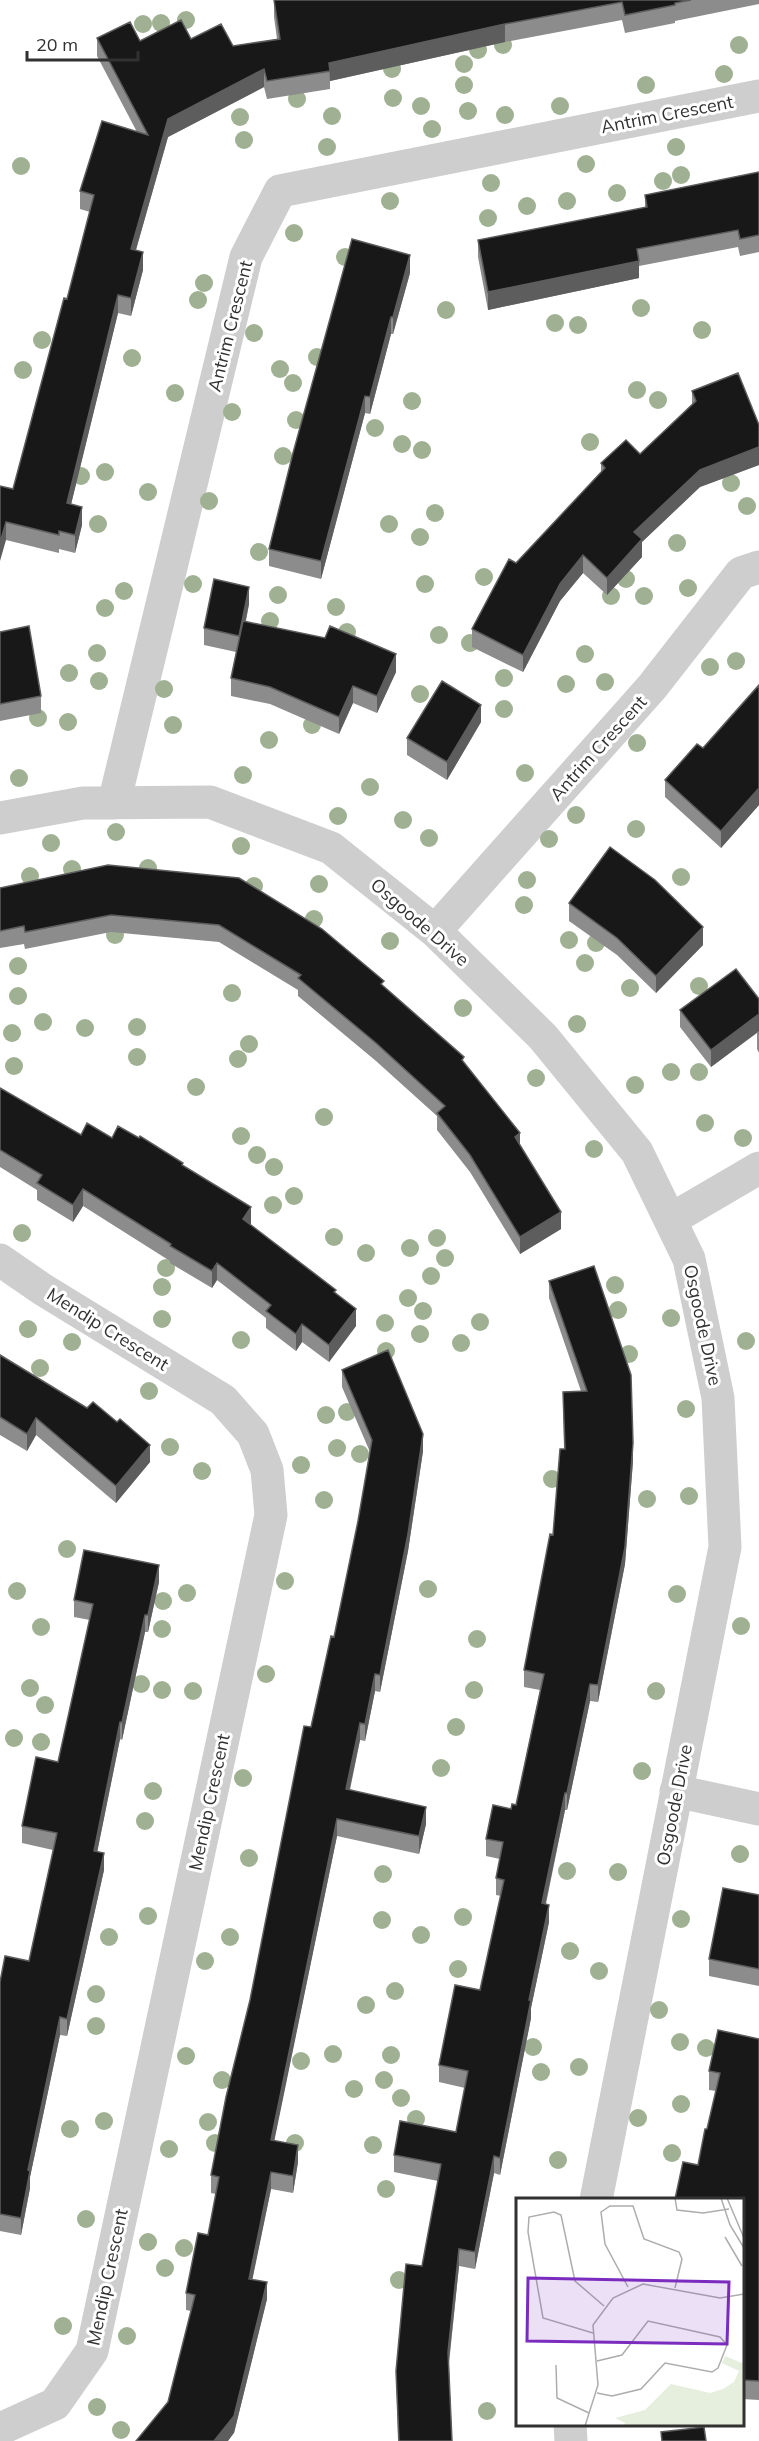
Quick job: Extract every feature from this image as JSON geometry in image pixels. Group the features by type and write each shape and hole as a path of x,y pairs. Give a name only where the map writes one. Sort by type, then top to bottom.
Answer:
{"street":[{"name":"Antrim Crescent","path":"114,803 246,257 280,191 759,96"},
{"name":"Antrim Crescent","path":"435,931 652,687 741,573 759,567"},
{"name":"Osgoode Drive","path":"0,818 83,803 210,802 331,848 435,931 543,1037 637,1152 689,1259 718,1398 725,1547 596,2198"},
{"path":"670,1220 759,1168"},
{"name":"Mendip Crescent","path":"0,1260 42,1289 223,1400 254,1434 267,1470 271,1515 92,2351 55,2404 0,2429"},
{"path":"676,1791 759,1809"},
{"path":"570,2426 571,2441"}],"building":[{"path":"274,0 691,0 625,15 622,2 505,24 329,63 330,71 267,81 264,69 168,119 131,249 143,252 131,298 118,295 67,503 82,507 75,535 59,531 59,535 6,522 0,543 0,486 13,489 64,298 67,299 94,195 80,191 102,121 148,135 97,38 130,22 140,41 181,20 191,39 221,24 233,46 280,39"},
{"path":"759,172 759,235 740,239 738,230 637,249 639,261 488,292 478,240 647,207 645,195"},
{"path":"352,239 410,255 370,397 365,396 321,561 269,549"},
{"path":"738,373 759,425 759,447 700,470 634,532 642,539 607,578 583,555 560,584 523,655 472,629 509,559 516,563 605,468 601,463 626,440 640,454 696,401 692,391"},
{"path":"214,579 249,587 239,636 204,628"},
{"path":"243,621 325,638 330,626 396,654 377,696 353,686 339,717 270,687 231,678"},
{"path":"29,626 41,696 0,704 0,632"},
{"path":"442,681 481,705 447,762 407,738"},
{"path":"759,685 759,788 721,831 665,780 697,744 703,748"},
{"path":"610,847 655,880 703,927 656,976 617,938 569,903"},
{"path":"108,865 239,878 322,929 384,981 381,984 464,1057 462,1060 520,1133 515,1137 561,1212 520,1237 470,1155 437,1113 445,1106 376,1043 298,978 301,975 219,925 111,915 25,932 24,926 0,931 0,888"},
{"path":"736,969 759,999 759,1014 711,1050 680,1010"},
{"path":"0,1088 81,1135 87,1123 112,1138 118,1126 139,1138 140,1136 251,1207 243,1219 336,1290 334,1292 356,1309 329,1345 302,1324 296,1334 266,1311 271,1305 217,1263 212,1271 83,1189 73,1205 37,1183 42,1175 0,1150"},
{"path":"594,1266 631,1375 633,1443 625,1547 598,1685 590,1684 542,1903 549,1905 500,2158 494,2156 475,2252 459,2249 448,2352 452,2441 399,2441 396,2371 406,2264 422,2266 441,2164 394,2155 400,2121 456,2132 468,2071 439,2065 455,1985 480,1990 504,1880 496,1878 503,1842 486,1839 493,1805 511,1809 512,1804 516,1805 544,1674 524,1670 550,1534 553,1535 560,1449 565,1449 563,1392 587,1391 549,1281"},
{"path":"388,1350 423,1434 408,1534 380,1675 375,1674 365,1724 360,1723 346,1789 426,1807 419,1836 337,1819 271,2140 298,2145 293,2176 271,2172 249,2279 267,2282 234,2416 214,2441 136,2441 168,2402 195,2295 186,2293 198,2233 208,2235 219,2177 211,2175 226,2097 250,2000 304,1726 311,1727 331,1636 334,1637 358,1521 372,1440 342,1370"},
{"path":"0,1355 87,1408 93,1402 117,1422 120,1419 150,1445 116,1486 36,1418 27,1434 0,1417"},
{"path":"84,1550 159,1565 148,1615 145,1615 122,1722 120,1722 94,1851 104,1853 67,2019 60,2017 28,2170 30,2171 21,2218 0,2214 0,1982 5,1956 29,1961 57,1833 22,1826 36,1757 58,1762 93,1604 74,1600"},
{"path":"723,1888 759,1895 759,1969 709,1959"},
{"path":"718,2030 759,2039 759,2381 744,2380 744,2198 675,2198 683,2162 698,2165 720,2073 709,2071"},
{"path":"704,2427 706,2441 662,2441 661,2432"}]}
